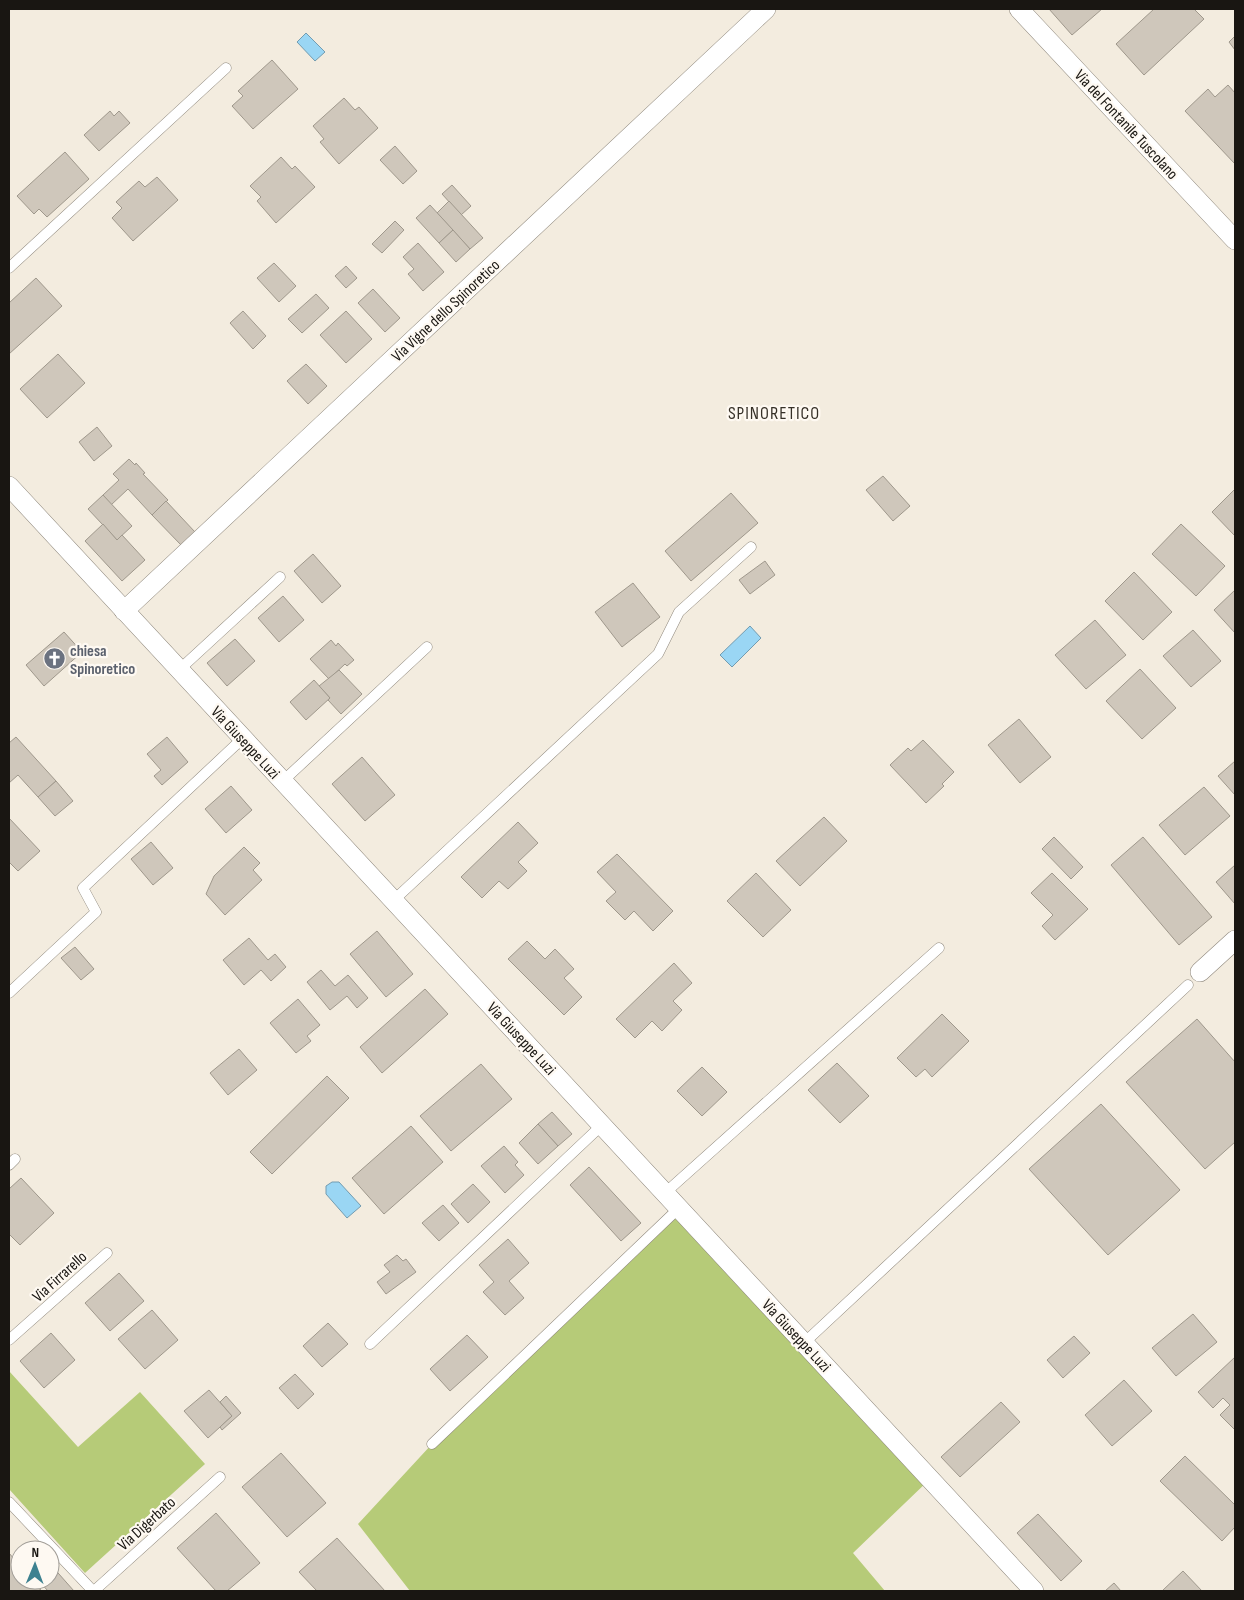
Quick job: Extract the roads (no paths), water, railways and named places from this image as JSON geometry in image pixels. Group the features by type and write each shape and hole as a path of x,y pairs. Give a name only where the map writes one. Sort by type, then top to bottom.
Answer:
{"street":[{"name":"Via Vigne dello Spinoretico","path":"124,611 766,9"},
{"name":"Via del Fontanile Tuscolano","path":"1019,9 1235,240"},
{"name":"Via Giuseppe Luzi","path":"9,486 1034,1591"},
{"path":"1194,978 1235,940"}],"lane":[{"path":"9,268 226,68"},
{"path":"394,900 658,654 679,612 751,547"},
{"path":"179,670 280,577"},
{"path":"283,781 427,648"},
{"path":"9,993 96,912 83,888 243,738"},
{"path":"665,1193 939,948"},
{"path":"804,1343 1194,978"},
{"path":"370,1344 602,1125"},
{"path":"432,1444 678,1208"},
{"name":"Via Firrarello","path":"9,1340 107,1253"},
{"name":"Via Digerbato","path":"93,1591 220,1477"},
{"path":"9,1502 93,1591"}],"water":[{"path":"306,33 325,52 315,61 297,42"},
{"path":"750,626 761,638 732,667 720,655"},
{"path":"332,1182 339,1182 361,1206 347,1218 326,1194 326,1186"}],"place":[{"name":"chiesa Spinoretico","path":"54,659"}],"district":[{"name":"SPINORETICO","path":"774,413"}]}
